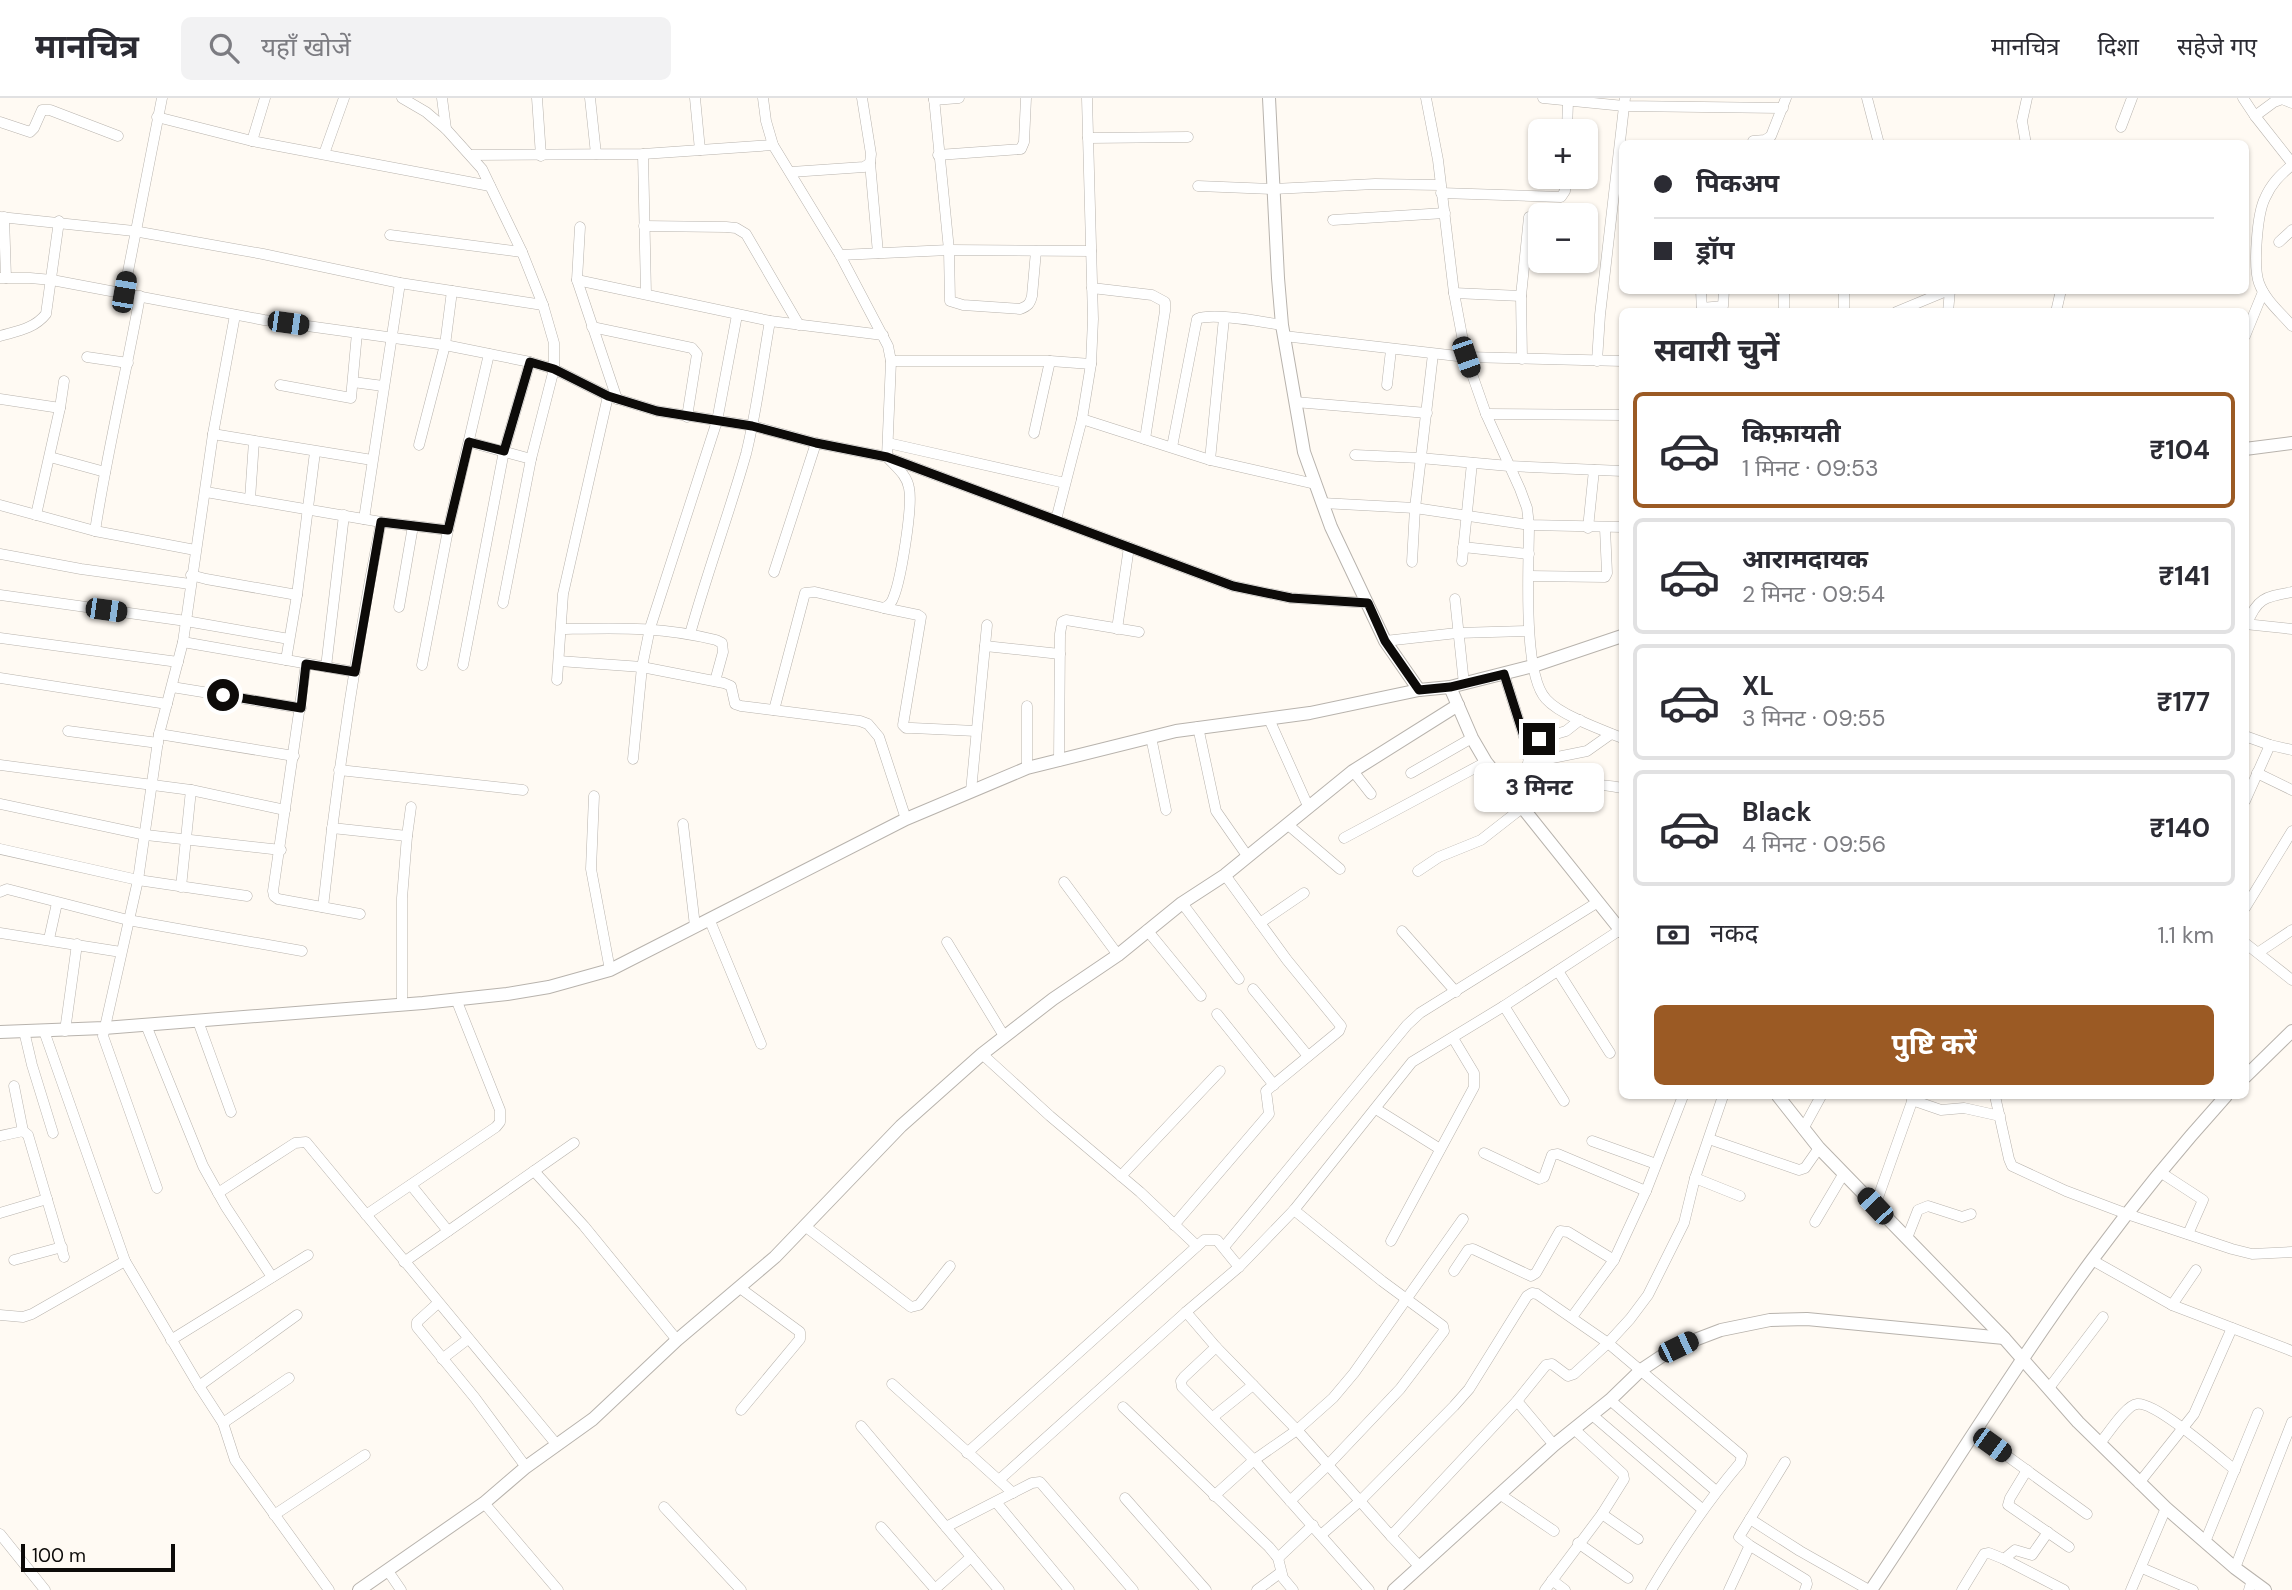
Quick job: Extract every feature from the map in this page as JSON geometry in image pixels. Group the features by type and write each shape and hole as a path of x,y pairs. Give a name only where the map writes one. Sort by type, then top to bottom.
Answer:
{"street":[{"path":"124,292 162,98"},
{"path":"252,141 265,98"},
{"path":"324,154 344,98"},
{"path":"402,98 426,112 446,129 482,169 522,252 543,305 554,343 554,369 531,459 503,603"},
{"path":"442,98 446,129"},
{"path":"537,98 541,156"},
{"path":"590,98 596,154"},
{"path":"695,98 700,150"},
{"path":"763,98 773,145 841,255 883,335 891,361 887,457 905,476 910,502 894,598 890,605 884,608"},
{"path":"862,98 871,154 878,253"},
{"path":"959,98 934,99 950,301 962,305 1020,309 1030,303 1036,251"},
{"path":"938,155 1021,149 1024,142 1026,98"},
{"path":"1056,520 1082,419 1091,364 1093,319 1087,98"},
{"path":"1269,98 1283,331 1304,452 1331,527 1385,641 1419,690"},
{"path":"1426,98 1438,160 1454,293 1466,357 1486,414 1527,508 1528,631 1533,666 1543,697 1548,702 1619,737"},
{"path":"1543,98 1568,102 1785,103 1771,136 1765,140"},
{"path":"1867,98 1878,140"},
{"path":"2025,140 2022,121 2026,98"},
{"path":"2121,127 2132,98"},
{"path":"2243,98 2292,164 2274,181 2263,201 2255,257 2250,270 2263,292 2292,326"},
{"path":"2255,116 2282,99 2292,103"},
{"path":"1567,119 1568,102"},
{"path":"1620,140 1624,102"},
{"path":"0,122 30,132 43,110 50,110 118,136"},
{"path":"157,117 252,141 490,186"},
{"path":"1088,138 1188,137"},
{"path":"471,155 643,154 773,145"},
{"path":"1597,361 1619,150"},
{"path":"643,154 646,294"},
{"path":"791,172 864,167 870,163"},
{"path":"1198,186 1273,189 1375,184 1561,197 1564,189"},
{"path":"1333,220 1445,213"},
{"path":"543,305 400,283 134,231 2,217 3,278 52,280 235,315 445,345 530,362 554,369 613,398 687,417 752,426 816,443 887,457 1233,586 1291,598 1368,603"},
{"path":"0,336 32,327 46,314 59,222"},
{"path":"1611,226 1619,225"},
{"path":"644,226 726,227 736,228 746,234 799,326"},
{"path":"557,680 566,578 613,398 578,280 580,227"},
{"path":"2279,242 2292,230"},
{"path":"390,235 522,252"},
{"path":"1522,359 1521,296 1528,235"},
{"path":"841,255 948,250 1091,251"},
{"path":"578,280 770,321 883,335"},
{"path":"364,519 400,283"},
{"path":"1092,288 1152,295 1165,302 1144,439"},
{"path":"419,445 445,345 452,291"},
{"path":"2249,326 2263,292"},
{"path":"1454,293 1521,296"},
{"path":"1712,308 1723,306 1724,294"},
{"path":"1906,308 1940,294"},
{"path":"95,531 104,472 140,296"},
{"path":"157,1188 103,1037 138,880 159,738 183,642 213,434 235,315"},
{"path":"633,759 642,667 650,628 717,421 737,315"},
{"path":"1172,447 1197,319 1204,317 1224,318 1391,350 1466,357 1619,361"},
{"path":"1210,460 1224,318"},
{"path":"690,634 752,426 770,321"},
{"path":"592,327 692,348 697,354 687,417"},
{"path":"280,385 350,399 357,333"},
{"path":"1387,386 1391,350"},
{"path":"422,665 448,530 489,354"},
{"path":"1412,562 1420,458 1433,354"},
{"path":"87,357 128,363"},
{"path":"891,361 1051,361 1091,364"},
{"path":"1034,433 1051,361"},
{"path":"463,665 504,451 530,362"},
{"path":"36,515 64,381"},
{"path":"353,382 383,386"},
{"path":"0,399 60,408"},
{"path":"1295,402 1427,413"},
{"path":"1486,414 1619,415"},
{"path":"1082,419 1210,460 1315,484"},
{"path":"213,434 372,460"},
{"path":"250,499 254,441"},
{"path":"469,442 531,459"},
{"path":"774,572 816,443"},
{"path":"888,443 1065,483"},
{"path":"2249,448 2292,443"},
{"path":"286,660 315,452"},
{"path":"1355,455 1619,471"},
{"path":"50,457 104,472"},
{"path":"1462,561 1472,464"},
{"path":"1588,528 1594,470"},
{"path":"206,492 381,522 448,530"},
{"path":"1322,503 1415,508 1529,525 1619,527"},
{"path":"0,505 95,531 195,550"},
{"path":"326,667 344,515"},
{"path":"323,907 339,771 381,522"},
{"path":"399,607 413,526"},
{"path":"1529,576 1605,577 1605,528"},
{"path":"1117,629 1129,547"},
{"path":"1463,547 1529,554"},
{"path":"0,554 81,569 206,579 297,595"},
{"path":"774,710 805,593 815,592 918,615 921,618 903,725 912,729 976,731"},
{"path":"2249,617 2260,601 2269,596 2292,592"},
{"path":"0,595 186,621 289,639"},
{"path":"1455,599 1464,684"},
{"path":"1059,761 1062,622 1066,620 1139,632"},
{"path":"2249,624 2292,629"},
{"path":"971,790 987,625"},
{"path":"561,629 650,628 690,634 722,643 723,652 715,681"},
{"path":"1385,641 1528,631"},
{"path":"0,1032 65,1031 198,1021 456,999 549,987 610,970 906,819 1027,768 1198,727 1269,719 1464,684 1533,666 1619,637"},
{"path":"0,638 178,662"},
{"path":"183,642 355,672"},
{"path":"985,646 1060,653"},
{"path":"559,661 642,667 715,681 731,686 735,704 868,724 879,737 906,819"},
{"path":"306,664 274,896 278,899 360,914"},
{"path":"1504,674 1526,743 1533,791"},
{"path":"0,678 167,704"},
{"path":"172,687 301,708"},
{"path":"1450,687 1472,738 1486,762 1619,928"},
{"path":"359,1590 484,1503 593,1419 677,1340 740,1288 806,1227 901,1126 982,1054 1053,999 1118,955 1182,903 1225,875 1353,771 1458,705"},
{"path":"1027,706 1027,768"},
{"path":"1269,719 1308,806"},
{"path":"1526,743 1566,731 1580,720"},
{"path":"1198,727 1216,811 1248,857"},
{"path":"68,731 159,738 294,756"},
{"path":"1528,763 1587,751 1611,734"},
{"path":"1151,737 1166,810"},
{"path":"1411,773 1472,738"},
{"path":"2249,738 2270,746 2292,750"},
{"path":"2249,792 2270,746"},
{"path":"1344,838 1486,762"},
{"path":"0,765 191,790 285,810"},
{"path":"339,771 523,790"},
{"path":"1353,771 1371,794"},
{"path":"2257,773 2292,790"},
{"path":"1512,795 1586,783 1619,788"},
{"path":"181,887 191,790"},
{"path":"594,796 591,869 610,970"},
{"path":"0,804 146,835 281,850"},
{"path":"402,1004 402,898 411,807"},
{"path":"1418,871 1439,857 1480,840 1522,808"},
{"path":"683,824 695,926"},
{"path":"1287,824 1340,869"},
{"path":"332,828 407,836"},
{"path":"2249,901 2292,831"},
{"path":"0,849 138,880 247,896"},
{"path":"1174,1225 1269,1114 1266,1091 1339,1031 1339,1023 1287,960 1225,875"},
{"path":"1064,882 1118,955"},
{"path":"0,892 7,889 128,920 302,951"},
{"path":"1260,923 1304,893"},
{"path":"1224,1247 1397,1035 1420,1013 1598,901"},
{"path":"50,939 57,903"},
{"path":"1182,903 1239,979"},
{"path":"710,921 761,1044"},
{"path":"1147,930 1201,996"},
{"path":"2259,952 2292,930"},
{"path":"1402,931 1456,992"},
{"path":"999,1480 1240,1267 1294,1210 1412,1062 1619,932"},
{"path":"0,933 50,939 121,953"},
{"path":"947,942 1004,1037"},
{"path":"65,1031 77,944"},
{"path":"2249,946 2292,980"},
{"path":"1558,971 1610,1054"},
{"path":"1253,989 1308,1056"},
{"path":"366,1215 500,1122 500,1110 456,999"},
{"path":"1504,1006 1564,1101"},
{"path":"1217,1014 1274,1085"},
{"path":"198,1021 231,1112"},
{"path":"146,1025 203,1167 272,1278"},
{"path":"24,1031 53,1133"},
{"path":"44,1031 125,1261 223,1423 235,1460 329,1590"},
{"path":"2249,1073 2292,1031"},
{"path":"1391,1241 1471,1095 1474,1073 1453,1038"},
{"path":"982,1054 1197,1246"},
{"path":"1121,1176 1220,1071"},
{"path":"14,1086 23,1132 29,1140 63,1252 14,1260"},
{"path":"1572,1317 1614,1260 1646,1191 1682,1099"},
{"path":"1391,1536 1517,1401 1546,1365 1552,1364 1565,1375 1571,1376 1630,1319 1648,1295 1680,1232 1722,1099"},
{"path":"1779,1099 1819,1148 2004,1338 2078,1422 2139,1483 2235,1568 2250,1585 2264,1590"},
{"path":"1803,1129 1819,1099"},
{"path":"1875,1206 1913,1099"},
{"path":"1915,1099 1941,1110 1964,1108 2000,1116"},
{"path":"1996,1099 2012,1166 2066,1191 2127,1214 2252,1254 2292,1252"},
{"path":"1750,1519 1870,1590 2092,1260 2160,1172 2223,1099"},
{"path":"1376,1109 1440,1149"},
{"path":"0,1136 23,1132"},
{"path":"1709,1139 1799,1170 1805,1168 1819,1148"},
{"path":"1592,1141 1656,1164"},
{"path":"218,1193 295,1143 306,1142 557,1445"},
{"path":"404,1262 574,1143"},
{"path":"1484,1153 1539,1179 1544,1177 1552,1155 1558,1154 1646,1191"},
{"path":"534,1171 584,1226 677,1340"},
{"path":"2160,1172 2203,1200 2188,1234"},
{"path":"1815,1222 1844,1173"},
{"path":"1695,1178 1740,1196"},
{"path":"411,1185 448,1231"},
{"path":"0,1213 47,1199"},
{"path":"1907,1238 1918,1210 1922,1207 1928,1206 1962,1217 1971,1214"},
{"path":"1290,1501 1400,1389 1443,1335 1444,1328 1294,1210"},
{"path":"1214,1496 1254,1460 1297,1430 1339,1391 1463,1219"},
{"path":"806,1227 911,1307 919,1305 950,1266"},
{"path":"1454,1271 1468,1250 1473,1249 1531,1276 1536,1273 1560,1231 1568,1232 1614,1260"},
{"path":"967,1452 1204,1240 1217,1240 1240,1267"},
{"path":"171,1340 308,1255"},
{"path":"2092,1260 2172,1305 2292,1351"},
{"path":"0,1315 23,1317 32,1314 125,1261"},
{"path":"2172,1305 2196,1270"},
{"path":"740,1288 801,1335 741,1409"},
{"path":"1321,1535 1360,1501 1439,1423 1469,1389 1529,1294 1537,1294 1608,1343 1742,1456 1740,1463 1702,1509 1651,1590"},
{"path":"438,1303 417,1325 526,1468"},
{"path":"1186,1312 1420,1567"},
{"path":"199,1386 297,1315"},
{"path":"2049,1388 2104,1317"},
{"path":"1395,1590 1641,1370 1692,1341 1721,1331 1770,1320 1807,1319 2004,1338"},
{"path":"2139,1483 2184,1429 2200,1403 2232,1328"},
{"path":"442,1359 468,1339"},
{"path":"1216,1347 1181,1381 1182,1387 1254,1460 1369,1590"},
{"path":"223,1423 289,1378"},
{"path":"892,1384 1013,1493"},
{"path":"1213,1417 1253,1385"},
{"path":"1610,1400 1716,1491"},
{"path":"1517,1401 1554,1445"},
{"path":"2100,1443 2129,1408 2136,1404 2153,1408 2235,1470"},
{"path":"1123,1407 1269,1547 1278,1558 1280,1573 1293,1590"},
{"path":"2205,1542 2258,1413"},
{"path":"1591,1414 1702,1509"},
{"path":"2235,1568 2292,1422"},
{"path":"861,1426 999,1590"},
{"path":"1545,1590 1623,1482 1624,1476 1574,1429"},
{"path":"1974,1432 2087,1514"},
{"path":"274,1515 365,1455"},
{"path":"1785,1462 1738,1538 1806,1580 1805,1590"},
{"path":"2027,1470 2008,1504 2069,1547"},
{"path":"946,1527 1037,1482 1044,1484 1133,1590"},
{"path":"1501,1495 1553,1531"},
{"path":"1125,1498 1206,1590"},
{"path":"996,1502 1069,1590"},
{"path":"484,1503 558,1590"},
{"path":"664,1507 741,1590"},
{"path":"2131,1590 2166,1508"},
{"path":"1602,1514 1639,1539"},
{"path":"1278,1558 1313,1525"},
{"path":"881,1527 935,1590 971,1557"},
{"path":"2004,1559 2015,1550 2034,1554 2048,1532"},
{"path":"0,1534 45,1590"},
{"path":"1578,1544 1628,1578"},
{"path":"1729,1590 1749,1545"},
{"path":"1962,1590 1984,1554 1989,1553 2064,1590"},
{"path":"2142,1568 2193,1590"},
{"path":"388,1571 401,1590"},
{"path":"1257,1590 1280,1573"},
{"path":"1552,1580 1565,1590"}],"route":[{"path":"223,695 301,708 306,664 355,672 381,522 448,530 469,442 504,451 530,362 554,369 608,396 657,411 752,426 816,443 887,457 1233,586 1291,598 1368,603 1385,641 1419,690 1450,687 1504,674 1526,743 1539,739"}]}
